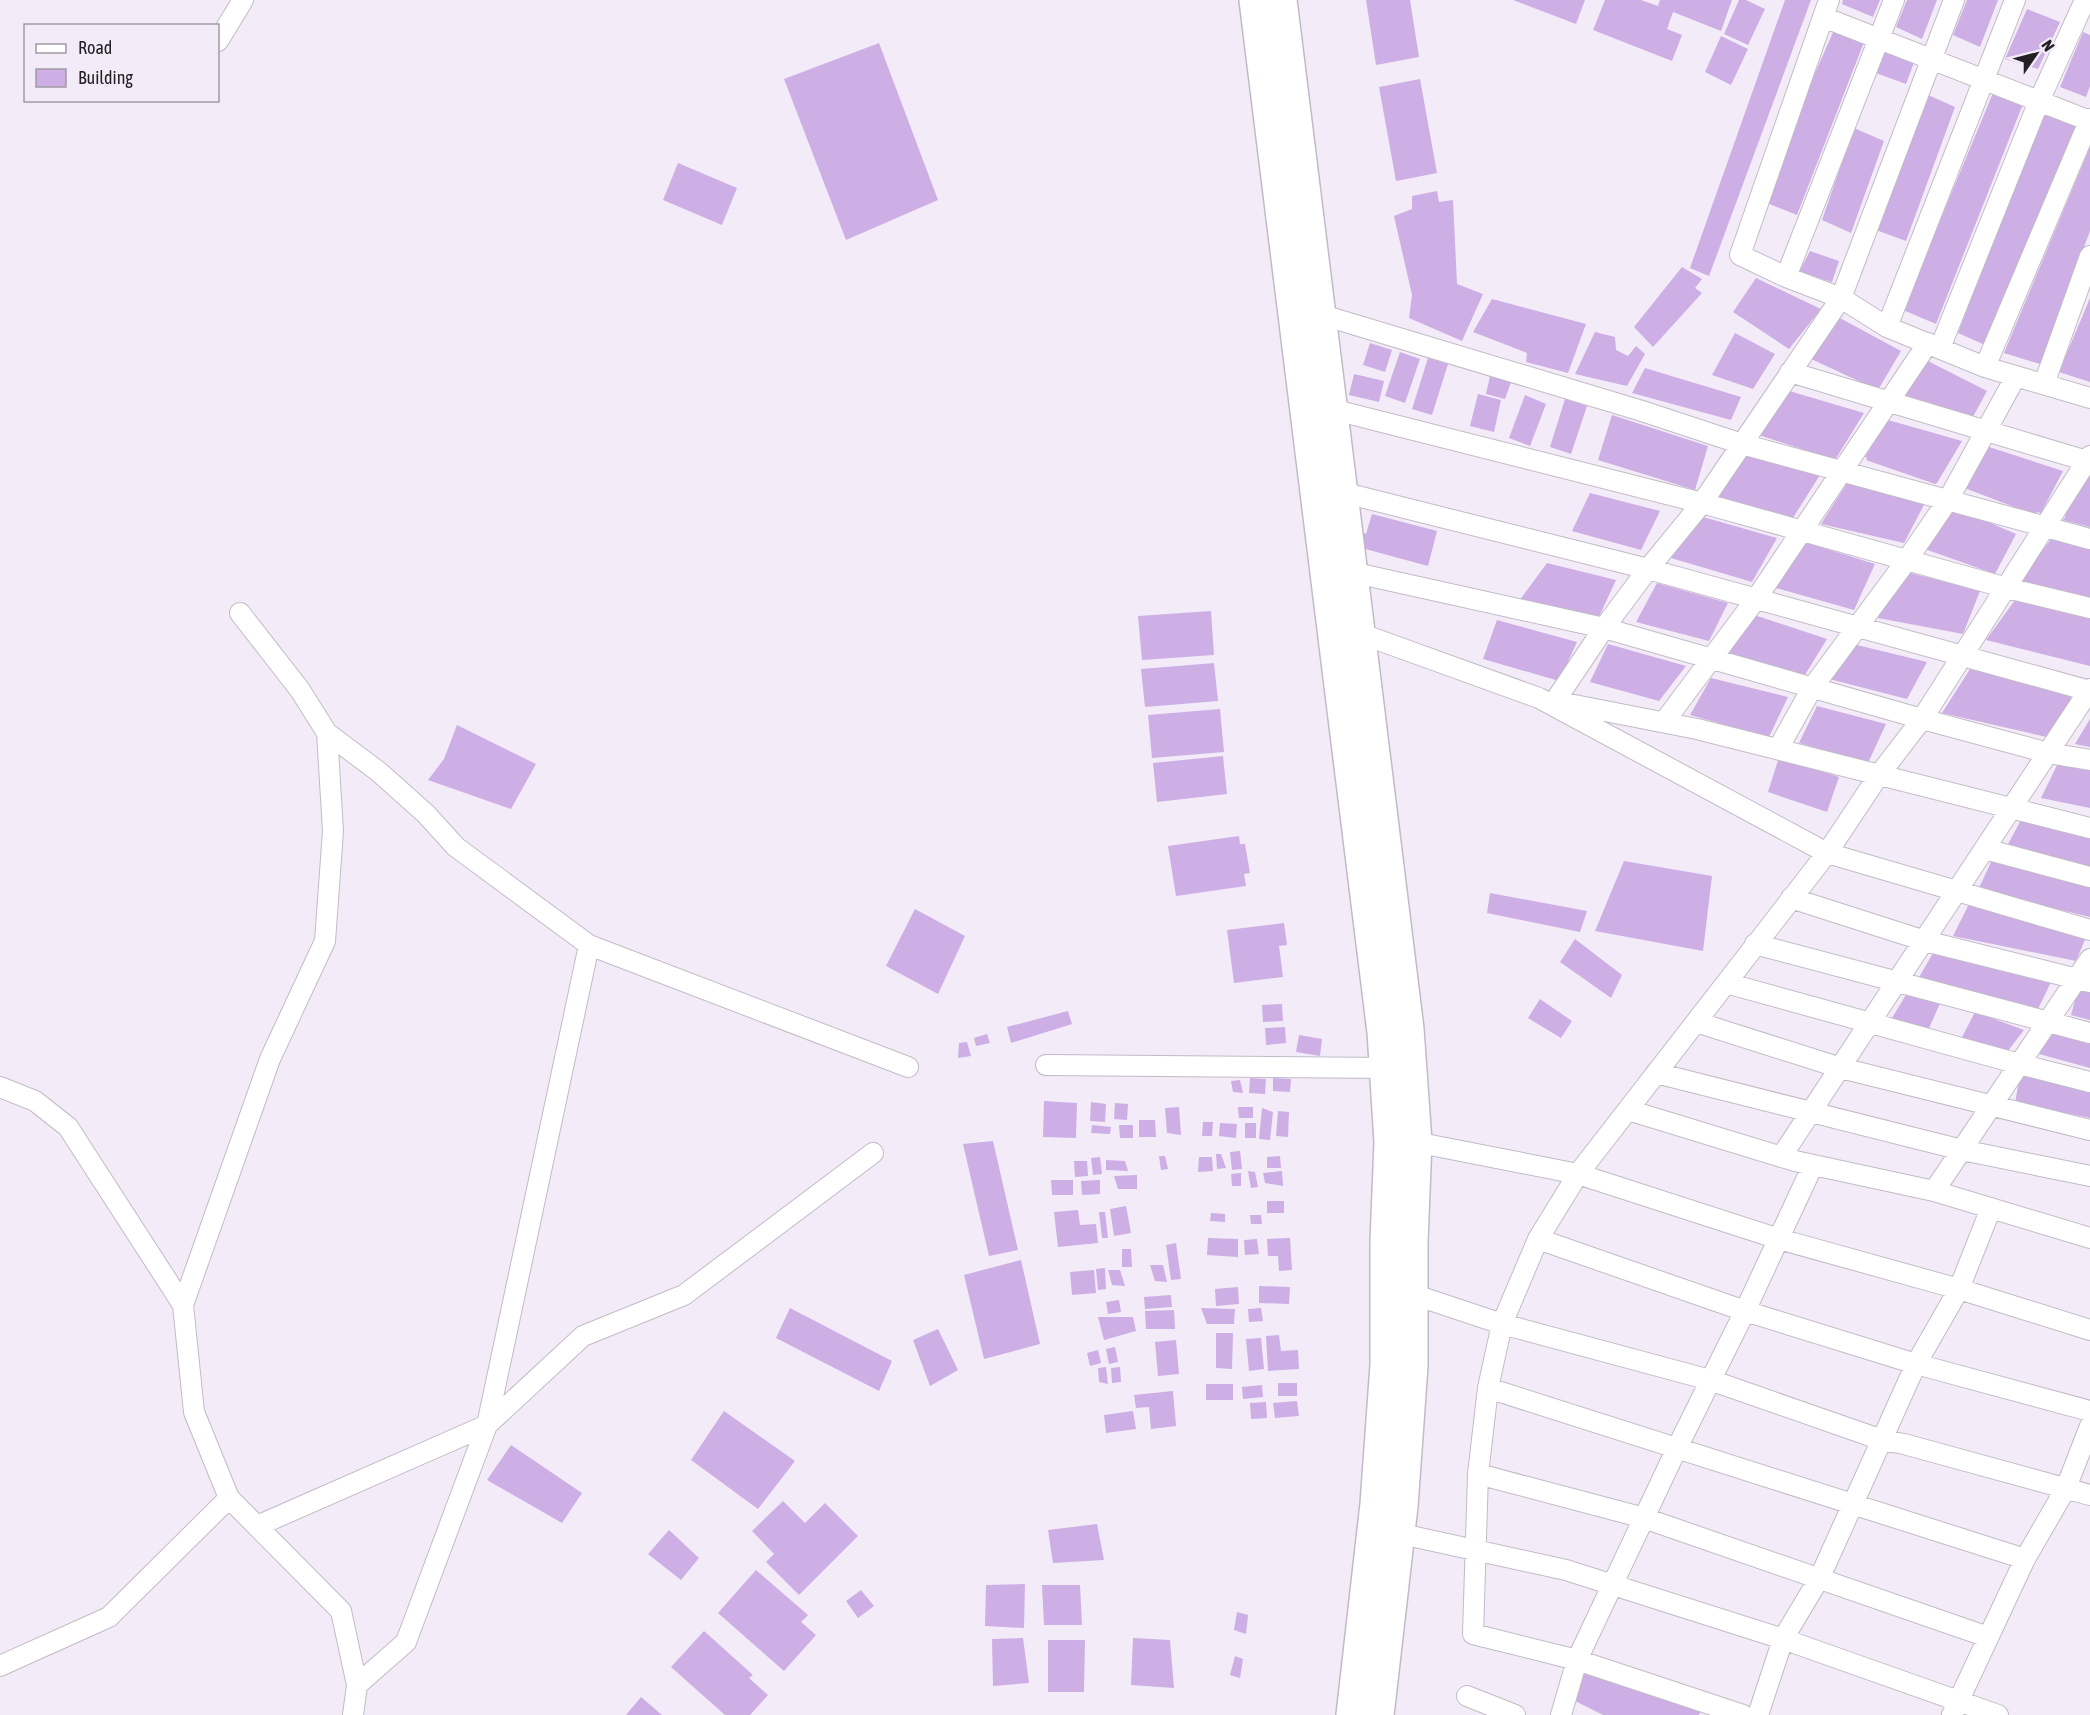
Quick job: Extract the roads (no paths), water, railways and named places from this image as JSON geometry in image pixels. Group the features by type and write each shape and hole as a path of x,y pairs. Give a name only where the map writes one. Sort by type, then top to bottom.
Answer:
{"highway":[{"path":"1256,0 1387,1068 1391,1142 1387,1242 1387,1365 1377,1503 1353,1715"},
{"path":"1280,0 1407,1029 1415,1142 1411,1242 1411,1366 1404,1473 1377,1715"}],"street":[{"path":"219,39 243,0"},
{"path":"1786,277 1894,0"},
{"path":"1547,700 1702,503 1841,298 1930,58 1954,0"},
{"path":"1887,327 2015,0"},
{"path":"1664,722 1756,599 1844,472 1889,402 1934,346 2085,0"},
{"path":"1985,367 2090,120 1878,38 1826,9 1740,255 1786,277 1841,298 1887,327 1985,367 2090,398"},
{"path":"2044,384 2090,256"},
{"path":"1319,314 1642,411 1742,444 2090,539"},
{"path":"1743,1715 1577,1660 1473,1634 1478,1474 1488,1388 1502,1324 1538,1239 1578,1174 1827,853 1879,775 1922,719 2089,460 1790,372"},
{"path":"1778,749 1812,688 1907,560 1948,500 2016,376"},
{"path":"1331,409 1702,503 2007,588 2090,608"},
{"path":"1341,492 1648,569 2090,690 1781,1157"},
{"path":"1351,572 1604,628 1922,719 2048,753 2090,760"},
{"path":"240,613 300,690 327,733 379,772 426,814 456,847 589,945 909,1067"},
{"path":"1359,633 1547,700 1697,729 2090,828"},
{"path":"1547,700 1827,853 2090,930"},
{"path":"327,733 333,831 325,941 270,1059 183,1305 194,1412 229,1498 341,1611 357,1685 353,1715"},
{"path":"1985,849 2090,877"},
{"path":"1791,898 1925,941 2083,981"},
{"path":"1755,944 2090,1033"},
{"path":"357,1685 405,1642 487,1425 589,945"},
{"path":"1934,1191 2047,1023 2083,981 2090,959"},
{"path":"1726,982 2019,1065 2090,1082"},
{"path":"1696,1022 1841,1068 2090,1130"},
{"path":"1046,1065 1387,1068"},
{"path":"1656,1073 1962,1150 2090,1176"},
{"path":"0,1087 35,1101 68,1127 183,1305"},
{"path":"1628,1110 1781,1157 1934,1191 2088,1232"},
{"path":"1415,1142 1578,1174 1779,1239 1959,1289 2090,1330"},
{"path":"257,1526 487,1425 583,1336 684,1295 873,1153"},
{"path":"1562,1715 1577,1660 1813,1165"},
{"path":"1758,1715 1783,1639 1820,1577 1916,1364 1959,1289 1991,1208"},
{"path":"1538,1239 1745,1311 1916,1364 2090,1411"},
{"path":"1412,1294 1502,1324 1710,1380 1882,1440 2090,1495"},
{"path":"1488,1388 2025,1559"},
{"path":"1956,1708 2025,1559 2066,1488 2090,1426"},
{"path":"1478,1474 1644,1518 1988,1637"},
{"path":"0,1666 109,1617 229,1498"},
{"path":"1397,1533 1566,1570 1783,1639 1956,1708 1998,1715"},
{"path":"1467,1696 1515,1715"}]}
